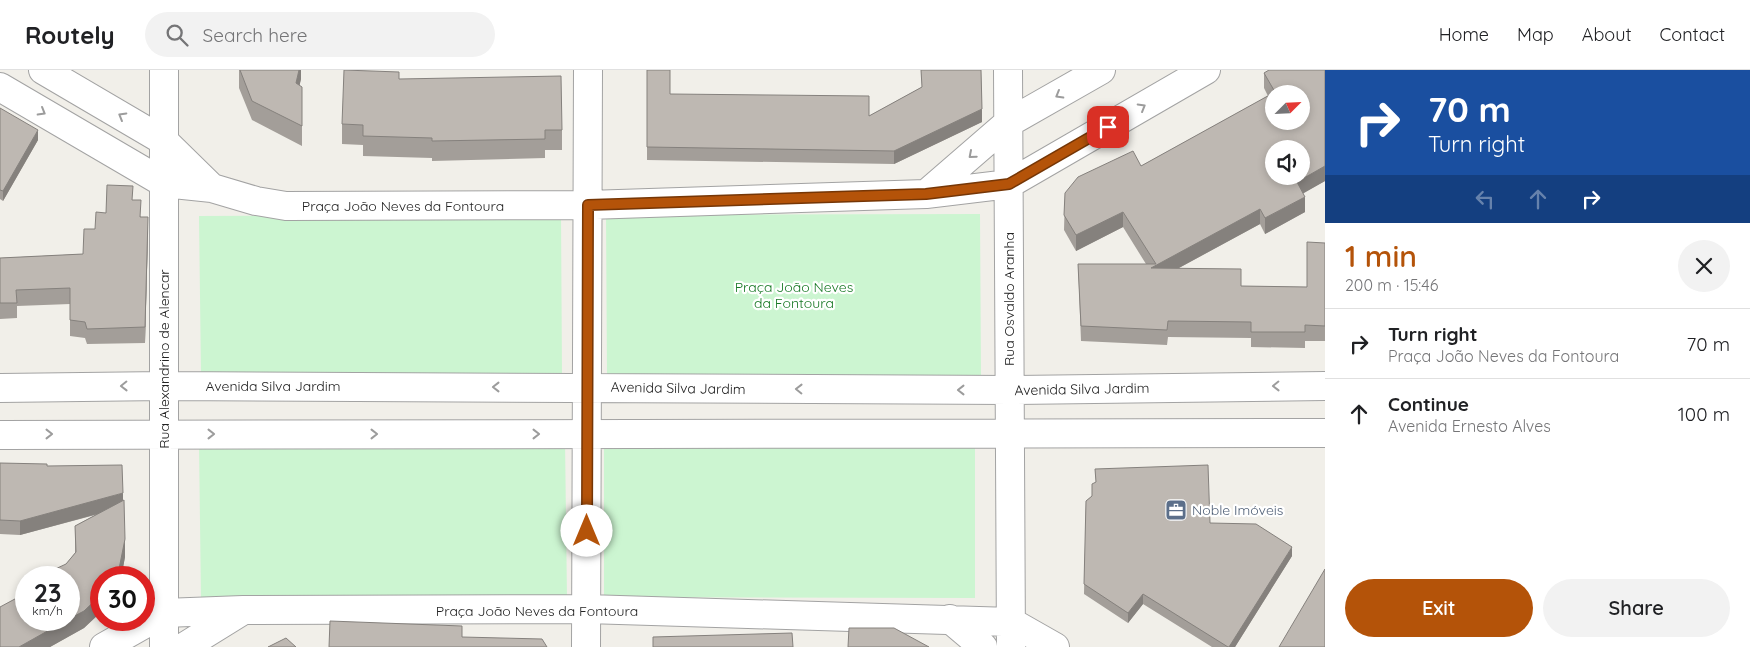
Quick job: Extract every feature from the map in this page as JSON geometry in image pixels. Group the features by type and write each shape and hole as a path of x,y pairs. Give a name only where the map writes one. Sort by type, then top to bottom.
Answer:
{"street":[{"name":"Praça João Neves da Fontoura","path":"43,70 164,141 212,188"},
{"name":"Rua Alexandrino de Alencar","path":"164,70 164,647"},
{"path":"586,647 588,70"},
{"name":"Rua Osvaldo Aranha","path":"1008,70 1011,634"},
{"path":"926,194 1008,123 1101,70"},
{"path":"1009,184 1206,70"},
{"path":"0,87 164,183"},
{"name":"Praça João Neves da Fontoura","path":"164,183 212,188 256,201 286,206 588,205 926,194 1009,184"},
{"name":"Avenida Silva Jardim","path":"0,388 164,386 1010,390 1325,386"},
{"path":"0,434 1325,433"},
{"name":"Praça João Neves da Fontoura","path":"164,613 243,610 586,609 950,619 1011,634"},
{"path":"184,647 243,610"},
{"path":"104,647 164,613"},
{"path":"950,619 984,647"},
{"path":"1011,634 1055,647"}],"green space":[{"path":"561,214 562,375 201,376 199,216"},
{"name":"Praça João Neves da Fontoura","path":"980,214 981,376 607,376 606,215"},
{"path":"565,439 567,599 201,602 199,442"},
{"path":"604,446 975,447 975,598 604,597"}],"building":[{"path":"240,70 299,70 296,83 302,87 302,126 252,101"},
{"path":"344,70 399,72 399,79 561,76 562,130 545,130 545,139 432,141 432,138 363,136 363,125 342,124"},
{"path":"647,70 670,70 670,94 869,96 869,116 922,87 921,70 981,70 982,109 894,151 647,147"},
{"path":"1269,70 1325,70 1325,166 1310,175 1310,140 1265,140 1265,185 1299,185 1305,197 1265,218 1260,209 1151,268 1241,269 1241,286 1307,287 1307,242 1325,243 1325,326 1305,325 1305,332 1251,332 1251,322 1168,321 1167,330 1081,326 1078,264 1156,264 1123,212 1076,235 1064,215 1065,193 1078,177 1133,151 1141,166 1265,98 1265,130 1310,130 1310,85 1271,85 1264,73"},
{"path":"0,108 38,130 3,191 0,190"},
{"path":"107,185 133,186 132,200 141,200 140,217 148,217 145,327 87,329 85,322 70,320 70,288 16,290 17,303 0,303 0,258 83,254 84,229 95,229 96,212 106,213"},
{"path":"0,463 47,464 47,466 122,465 123,493 20,521 0,520"},
{"path":"1208,465 1210,523 1256,524 1292,547 1229,647 1143,594 1128,613 1084,584 1086,501 1092,496 1092,484 1096,482 1095,469"},
{"path":"124,500 125,539 120,566 90,566 90,605 80,613 80,566 62,566 66,564 76,552 75,526"},
{"path":"1325,569 1325,647 1279,647"},
{"path":"15,599 15,631 47,631 19,647 0,647 0,607"},
{"path":"330,621 462,626 462,637 542,639 547,647 329,647"},
{"path":"849,628 894,628 929,647 848,647"},
{"path":"792,633 793,647 653,647 653,637"},
{"path":"286,638 296,647 268,647"}],"place":[{"name":"Noble Imóveis","path":"1176,510"}],"route":[{"path":"587,531 588,205 926,194 1009,184 1108,127"}]}
